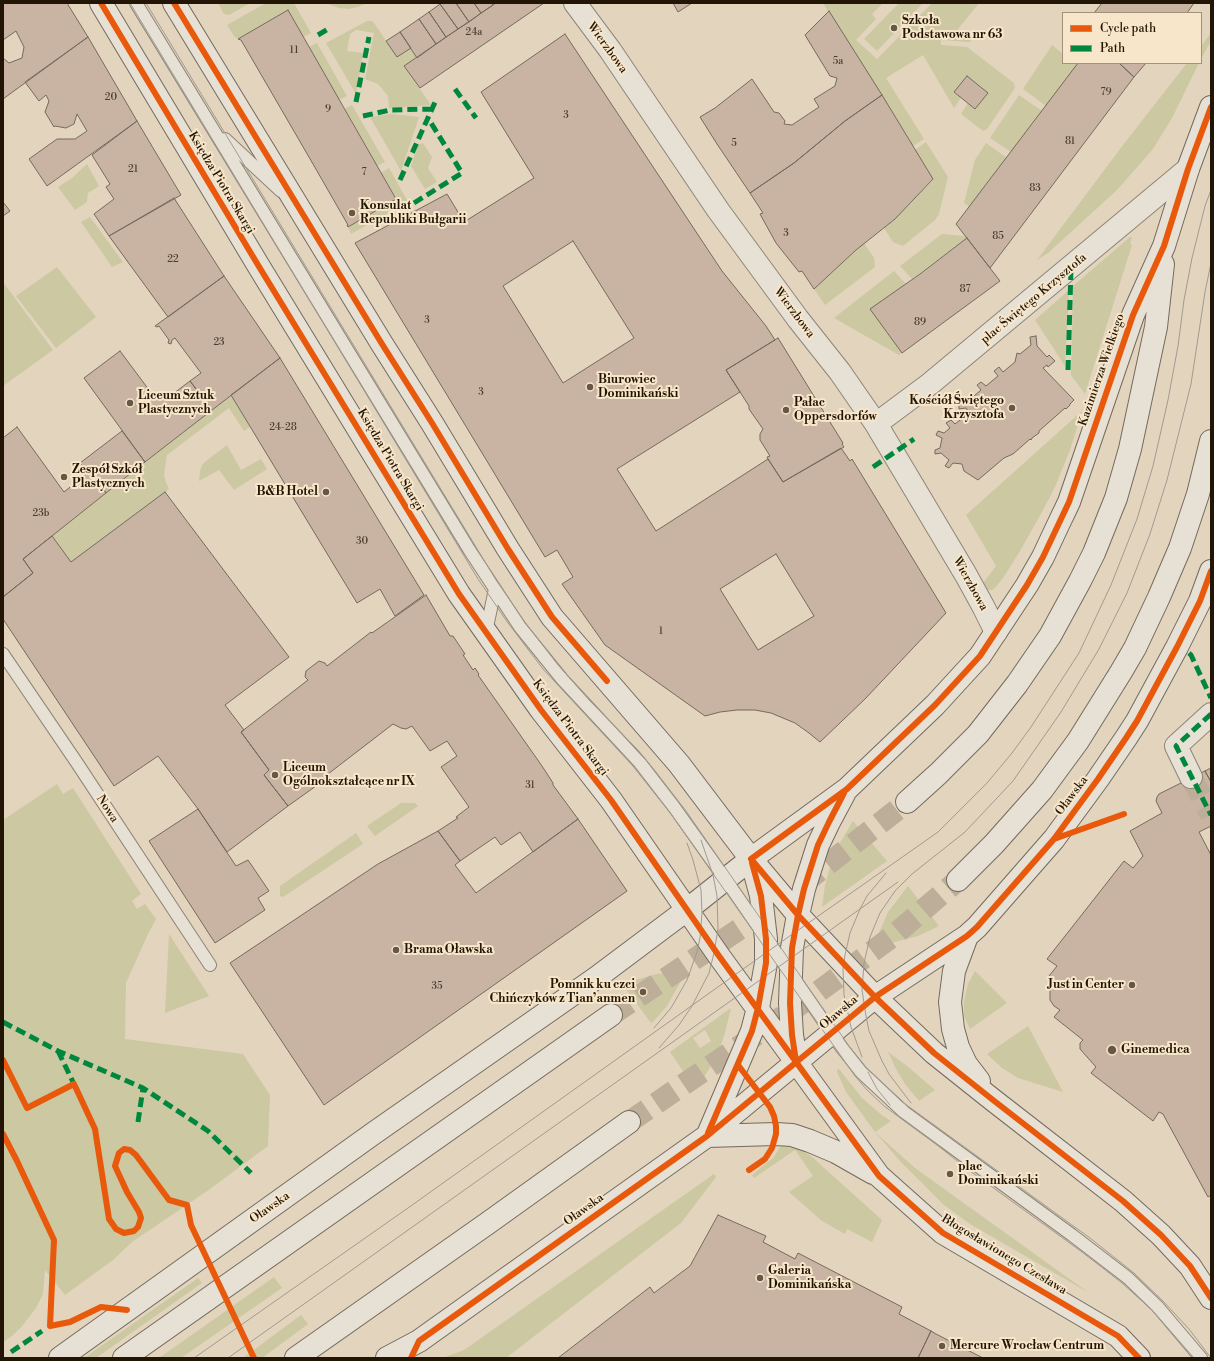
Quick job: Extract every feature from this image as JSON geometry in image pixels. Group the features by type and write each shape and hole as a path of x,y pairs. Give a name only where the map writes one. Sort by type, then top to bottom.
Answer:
{"street":[{"name":"Księdza Piotra Skargi","path":"101,3 254,259 459,594 542,710 611,800 688,909 719,956 758,1008"},
{"path":"174,3 508,549 552,617 679,764 751,859 798,915 875,997 934,1053 1123,1201 1155,1230 1190,1266 1211,1298"},
{"name":"Wierzbowa","path":"576,3 722,216 798,319 840,372 876,424 966,575 996,632"},
{"name":"Kazimierza Wielkiego","path":"996,632 1043,558 1069,502 1133,315 1164,246 1188,169 1211,106"},
{"name":"plac Świętego Krzysztofa","path":"876,424 932,383 1188,169"},
{"path":"908,802 978,734 1018,684 1050,636 1094,553 1116,498 1136,423 1156,327 1164,246"},
{"path":"958,880 994,844 1042,790 1078,741 1135,648 1180,548 1198,494 1211,440"},
{"name":"Oławska","path":"387,1358 419,1341 707,1136 875,997 967,936 990,913 1054,840 1137,721 1200,601 1211,571"},
{"name":"Oławska","path":"60,1358 374,1133 588,984 726,880 751,859 847,789 935,705 980,656 996,632"},
{"path":"1191,777 1176,746 1211,714"},
{"path":"796,1063 790,1003 792,948 798,915 806,882 818,845 847,789"},
{"path":"751,859 761,896 766,939 766,963 758,1008 752,1030 707,1136 792,1135 810,1140 836,1152 879,1176"},
{"path":"967,936 954,970 950,1002 952,1024 958,1046 966,1064 993,1100"},
{"name":"Błogosławionego Czesława","path":"758,1008 796,1063 879,1176 943,1233 1118,1336 1139,1358"},
{"path":"124,1358 611,1015"},
{"path":"296,1358 629,1122"}],"lane":[{"path":"136,3 470,551 520,627 562,679 640,763 678,812 842,1048 861,1072 904,1112 1072,1235 1128,1278 1157,1306 1201,1358"},
{"path":"213,128 299,208"},
{"path":"486,632 495,589"},
{"name":"Nowa","path":"3,654 77,763 210,965"}],"shaded area":[{"path":"218,3 250,3 229,15 224,14"},
{"path":"266,3 294,3 311,33 303,37 288,10 238,39 234,36 227,25"},
{"path":"326,3 367,3 349,9 339,8"},
{"path":"823,3 883,3 872,14 876,19 856,40 877,59 932,3 979,3 958,29 971,40 970,42 941,40 941,45 967,47 1014,83 1015,88 987,129 983,131 961,114 968,103 975,109 988,93 954,92 961,98 954,108 923,55 886,78 924,139 913,146"},
{"path":"899,3 923,3 877,51 864,39"},
{"path":"367,21 372,21 374,23 397,57 411,48 417,58 404,66 431,105 389,108 388,96 378,84 365,79 374,33 356,30 350,34 347,51 363,53 356,94 326,43"},
{"path":"1211,33 1211,41 1202,57 1202,45"},
{"path":"317,43 347,96 339,100 309,47"},
{"path":"1052,45 1062,53 1062,64 1077,65 1046,106 1023,89"},
{"path":"1186,64 1199,64 1172,118 1153,149 1117,190 1048,253 1037,260 1123,145"},
{"path":"1019,95 1042,111 1011,152 990,138"},
{"path":"352,105 385,162 377,166 345,109"},
{"path":"392,114 419,117 401,171 370,117"},
{"path":"926,142 948,177 939,214 935,220 903,246 893,242 884,228 895,219 933,180 915,150"},
{"path":"423,143 432,157 428,168 437,182 425,189 411,166 418,145"},
{"path":"986,143 1007,158 970,207 964,203 975,160"},
{"path":"87,164 99,186 88,193 87,202 75,210 58,187 72,178"},
{"path":"389,168 408,202 351,234 348,227 396,199 381,173"},
{"path":"90,217 123,262 112,267 81,222"},
{"path":"942,234 965,236 967,238 912,279 900,266"},
{"path":"1130,237 1132,237 1130,244 1132,245 1085,394 1071,375 1073,286"},
{"path":"864,243 874,258 875,267 825,305 814,289"},
{"path":"57,267 96,317 56,348 16,296"},
{"path":"894,271 906,284 871,309 902,353 899,355 834,318"},
{"path":"3,282 53,350 3,386"},
{"path":"1069,290 1065,366 1035,320"},
{"path":"231,395 250,427 244,431 229,408 167,455 164,475 169,489 71,562 52,536"},
{"path":"1082,411 1070,450 1055,487 1042,512 1003,578 994,589 987,590 983,583 996,566 966,515"},
{"path":"227,445 241,470 261,459 267,469 234,490 219,470 199,481 202,465"},
{"path":"57,784 63,794 73,788 141,894 132,901 137,909 145,904 156,919 126,983 125,1039 243,1054 270,1095 268,1146 210,1189 132,1242 113,1260 65,1295 45,1270 43,1294 36,1308 23,1325 12,1336 3,1342 3,820"},
{"path":"401,803 415,803 418,806 375,836 367,826"},
{"path":"853,821 887,861 822,907 825,885 834,853"},
{"path":"356,833 363,844 283,897 280,896 280,886"},
{"path":"908,886 939,926 918,936 891,943 874,944 888,912"},
{"path":"169,934 209,996 165,1013"},
{"path":"678,971 685,973 667,1006 651,1023 623,985 657,974"},
{"path":"975,971 1007,1003 970,1029 964,1016 964,1001 968,984"},
{"path":"731,1008 721,1045 711,1066 696,1090 670,1052","holes":["705,1030 711,1041 700,1048 693,1038"]},
{"path":"1028,1026 1063,1092 1018,1078 1002,1068 987,1054"},
{"path":"888,1052 935,1090 919,1101 905,1084"},
{"path":"839,1069 862,1098 891,1121 875,1132 846,1092 837,1072"},
{"path":"875,1132 915,1168 1089,1293 970,1224 944,1205 900,1161"},
{"path":"781,1145 798,1147 812,1157 882,1220 872,1242 847,1229 845,1234 822,1221 789,1192 813,1176 795,1150 754,1178 752,1175 774,1157"},
{"path":"714,1174 716,1177 681,1223 506,1358 443,1358 464,1350"},
{"path":"274,1277 282,1288 181,1358 159,1358"},
{"path":"198,1278 202,1283 96,1358 84,1358"},
{"path":"301,1315 308,1324 262,1358 243,1358"}],"building":[{"path":"3,3 67,3 88,37 3,99 3,58 9,63 22,58 24,47 16,31 3,40"},
{"path":"456,3 469,22 458,29 440,4"},
{"path":"456,3 474,3 481,13 469,22"},
{"path":"474,3 491,3 493,5 481,13"},
{"path":"496,3 544,3 420,88 404,66"},
{"path":"673,3 692,3 678,12"},
{"path":"1102,3 1194,3 1188,12 1095,12"},
{"path":"440,4 458,29 446,37 429,12"},
{"path":"288,10 396,199 348,227 241,40 238,39"},
{"path":"829,11 882,95 845,121 794,163 750,193 700,117 715,108 752,79 774,112 779,113 785,121 784,124 792,125 819,107 814,99 835,86 837,78 830,76 805,35"},
{"path":"429,12 446,37 436,44 419,19"},
{"path":"419,19 436,44 417,58 400,32"},
{"path":"400,32 411,48 397,57 386,41"},
{"name":"Biurowiec Dominikański","path":"565,34 722,271 766,326 775,340 726,370 740,392 617,469 656,531 768,459 783,482 841,448 850,461 852,459 946,613 865,699 820,742 795,723 771,713 755,710 737,710 705,716 605,645 562,584 573,577 557,550 545,557 355,243 447,194 464,222 534,178 481,92","holes":["573,241 634,338 563,383 503,286","776,554 814,616 758,650 720,589"]},
{"path":"88,37 137,121 47,186 29,159 57,139 75,139 87,131 77,114 74,124 66,128 54,127 45,112 49,101 46,95 39,101 25,82"},
{"path":"1077,64 1120,64 1134,77 990,268 956,224"},
{"path":"1120,64 1145,64 1134,77"},
{"path":"967,76 988,93 975,109 954,92"},
{"path":"882,95 933,179 895,219 856,250 814,289 802,271 799,272 776,243 760,214 763,213 750,193 794,163 845,121"},
{"path":"137,121 181,195 109,236 94,214 114,199 106,187 110,184 92,155"},
{"path":"174,198 224,276 168,317 109,236"},
{"path":"3,202 10,211 3,216"},
{"path":"967,238 1000,281 902,353 870,309 920,274"},
{"path":"224,276 280,358 212,410 190,381 201,373 175,338 172,340 171,344 168,343 169,340 159,326 155,326"},
{"name":"Kościół Świętego Krzysztofa","path":"1036,336 1037,346 1047,357 1049,355 1055,361 1048,367 1047,365 1043,368 1074,400 1031,440 1030,439 1013,454 1004,458 978,480 964,471 962,464 953,463 949,468 945,466 949,460 941,453 935,454 935,450 940,448 942,438 936,435 938,431 944,433 950,428 946,423 951,420 955,424 969,413 966,408 959,409 959,403 966,403 981,390 977,385 981,382 986,386 998,376 994,371 999,367 1003,372 1015,362 1017,353 1020,354 1031,345 1030,337"},
{"name":"Pałac Oppersdorfów","path":"778,338 843,443 842,444 844,447 783,482 768,459 767,457 770,456 760,440 760,434 763,429 749,409 749,406 726,370"},
{"path":"120,351 155,398 165,400 190,381 212,410 145,462 84,378"},
{"name":"B&B Hotel","path":"280,358 424,595 395,616 380,589 357,603 231,395"},
{"path":"17,427 64,492 90,471 106,493 23,559 33,573 3,597 3,438"},
{"path":"122,431 145,462 106,493 90,471 88,473 80,463"},
{"path":"165,492 289,657 225,705 244,730 241,732 269,770 264,775 288,806 227,852 198,809 158,756 114,786 3,619 3,597 33,573 23,559 52,536 71,562"},
{"path":"426,595 450,636 453,636 465,654 463,655 473,670 475,668 479,674 478,675 542,766 553,785 578,819 533,852 520,832 501,845 495,837 460,861 438,831 458,818 456,817 469,807 441,767 457,756 447,741 430,751 412,726 406,729 393,724 328,774 330,776 288,806 264,775 269,770 241,732 308,680 305,677 306,671 319,661 325,663 327,666 371,632 372,633"},
{"path":"1211,768 1211,782 1205,771"},
{"name":"Just in Center","path":"1205,771 1211,782 1211,826 1199,832 1211,855 1211,1195 1208,1197 1163,1114 1159,1112 1153,1121 1091,1073 1096,1067 1080,1049 1080,1043 1083,1040 1054,1017 1060,1010 1054,1006 1050,1000 1050,990 1056,982 1049,976 1057,966 1047,959 1124,861 1133,868 1143,856 1130,831 1162,813 1156,801 1159,794"},
{"path":"198,809 236,866 248,860 269,891 258,898 265,910 215,943 149,841"},
{"name":"Brama Oławska","path":"578,819 627,891 324,1105 230,963 378,864 438,831 460,861 455,865 476,893"},
{"name":"Galeria Dominikańska","path":"718,1215 766,1236 763,1242 795,1259 798,1253 902,1307 899,1314 931,1331 918,1358 558,1358 650,1287 654,1293 690,1266"},
{"name":"Mercure Wrocław Centrum","path":"931,1331 936,1334 983,1358 918,1358"}],"tunnel":[{"path":"1191,777 1211,815"},
{"path":"611,1015 777,904 907,802"},
{"path":"629,1122 814,995 893,936 958,880"}],"tram line":[{"path":"130,3 478,579 508,623 543,669 632,765 671,814 855,1076 884,1106 1122,1283 1153,1311 1194,1358"},
{"path":"146,3 496,580 527,625 558,665 589,700 638,750 686,811 849,1046 866,1067 901,1101 1090,1238 1134,1273 1189,1329 1211,1358"},
{"path":"194,1358 938,832 987,783 1031,727 1079,653 1111,585 1137,519 1153,466 1168,400 1192,258 1205,206 1211,190"},
{"path":"911,1103 889,1074 869,1031 862,990 864,963 870,937 880,913 895,891 912,874 965,832 1013,781 1061,712 1099,649 1127,593 1150,534 1167,480 1191,384 1211,263"},
{"path":"659,1048 679,1025 692,1006 709,973 714,953 718,929 717,896 713,875 701,840"},
{"path":"654,1028 671,1008 687,980 697,952 700,938 702,913 701,890 687,843"},
{"path":"862,1057 851,1027 844,995 843,968 850,933 860,909 867,896 886,873"},
{"path":"228,1358 898,882"},
{"path":"868,1072 877,1089 890,1105"}],"marked path":[{"path":"318,35 328,29"},
{"path":"356,102 369,37"},
{"path":"455,89 476,118"},
{"path":"400,180 436,100"},
{"path":"363,116 390,110 432,109"},
{"path":"414,203 462,173 428,118"},
{"path":"1068,370 1071,268"},
{"path":"873,467 914,439"},
{"path":"1189,653 1211,698"},
{"path":"1211,714 1176,746 1211,815"},
{"path":"3,1022 58,1051 143,1088 208,1131 251,1173"},
{"path":"58,1051 74,1084"},
{"path":"138,1122 143,1088"},
{"path":"11,1352 42,1331"}],"cycle path":[{"path":"101,3 258,265 459,594 541,710 611,800 719,956 879,1176 943,1233 1118,1336 1139,1358"},
{"path":"174,3 508,549 552,617 607,681"},
{"path":"751,859 847,789 935,705 980,656 1027,585 1043,557 1069,502 1133,315 1164,246 1188,169 1211,107"},
{"path":"411,1358 419,1341 707,1136 875,997 967,936 977,927 1054,839 1126,738 1137,721 1177,647 1200,601 1211,571"},
{"path":"796,1061 792,1035 790,1003 792,948 804,889 818,845 844,793"},
{"path":"1054,839 1124,814"},
{"path":"751,859 798,915 875,997 934,1053 1123,1201 1161,1235 1190,1266 1211,1298"},
{"path":"708,1133 752,1031 758,1008 766,963 766,939 761,896 752,863"},
{"path":"3,1060 27,1108 74,1084 95,1129 109,1219 116,1229 124,1233 134,1231 138,1227 141,1218 115,1166 119,1153 124,1149 130,1150 136,1155 169,1200 187,1205 191,1225 254,1358"},
{"path":"738,1065 770,1107 776,1126 776,1134 772,1148 765,1159 749,1170"},
{"path":"3,1134 54,1240 50,1326 70,1322 101,1307 127,1310"}],"place":[{"name":"Szkoła Podstawowa nr 63","path":"894,28"},
{"name":"Konsulat Republiki Bułgarii","path":"352,213"},
{"name":"Biurowiec Dominikański","path":"590,387"},
{"name":"Liceum Sztuk Plastycznych","path":"130,403"},
{"name":"Kościół Świętego Krzysztofa","path":"1012,408"},
{"name":"Pałac Oppersdorfów","path":"786,410"},
{"name":"Zespół Szkół Plastycznych","path":"64,477"},
{"name":"B&B Hotel","path":"326,492"},
{"name":"Liceum Ogólnokształcące nr IX","path":"275,775"},
{"name":"Brama Oławska","path":"396,950"},
{"name":"Just in Center","path":"1132,985"},
{"name":"Pomnik ku czci Chińczyków z Tian’anmen","path":"643,992"},
{"name":"Ginemedica","path":"1112,1050"},
{"name":"plac Dominikański","path":"950,1174"},
{"name":"Galeria Dominikańska","path":"760,1278"},
{"name":"Mercure Wrocław Centrum","path":"942,1346"}]}
